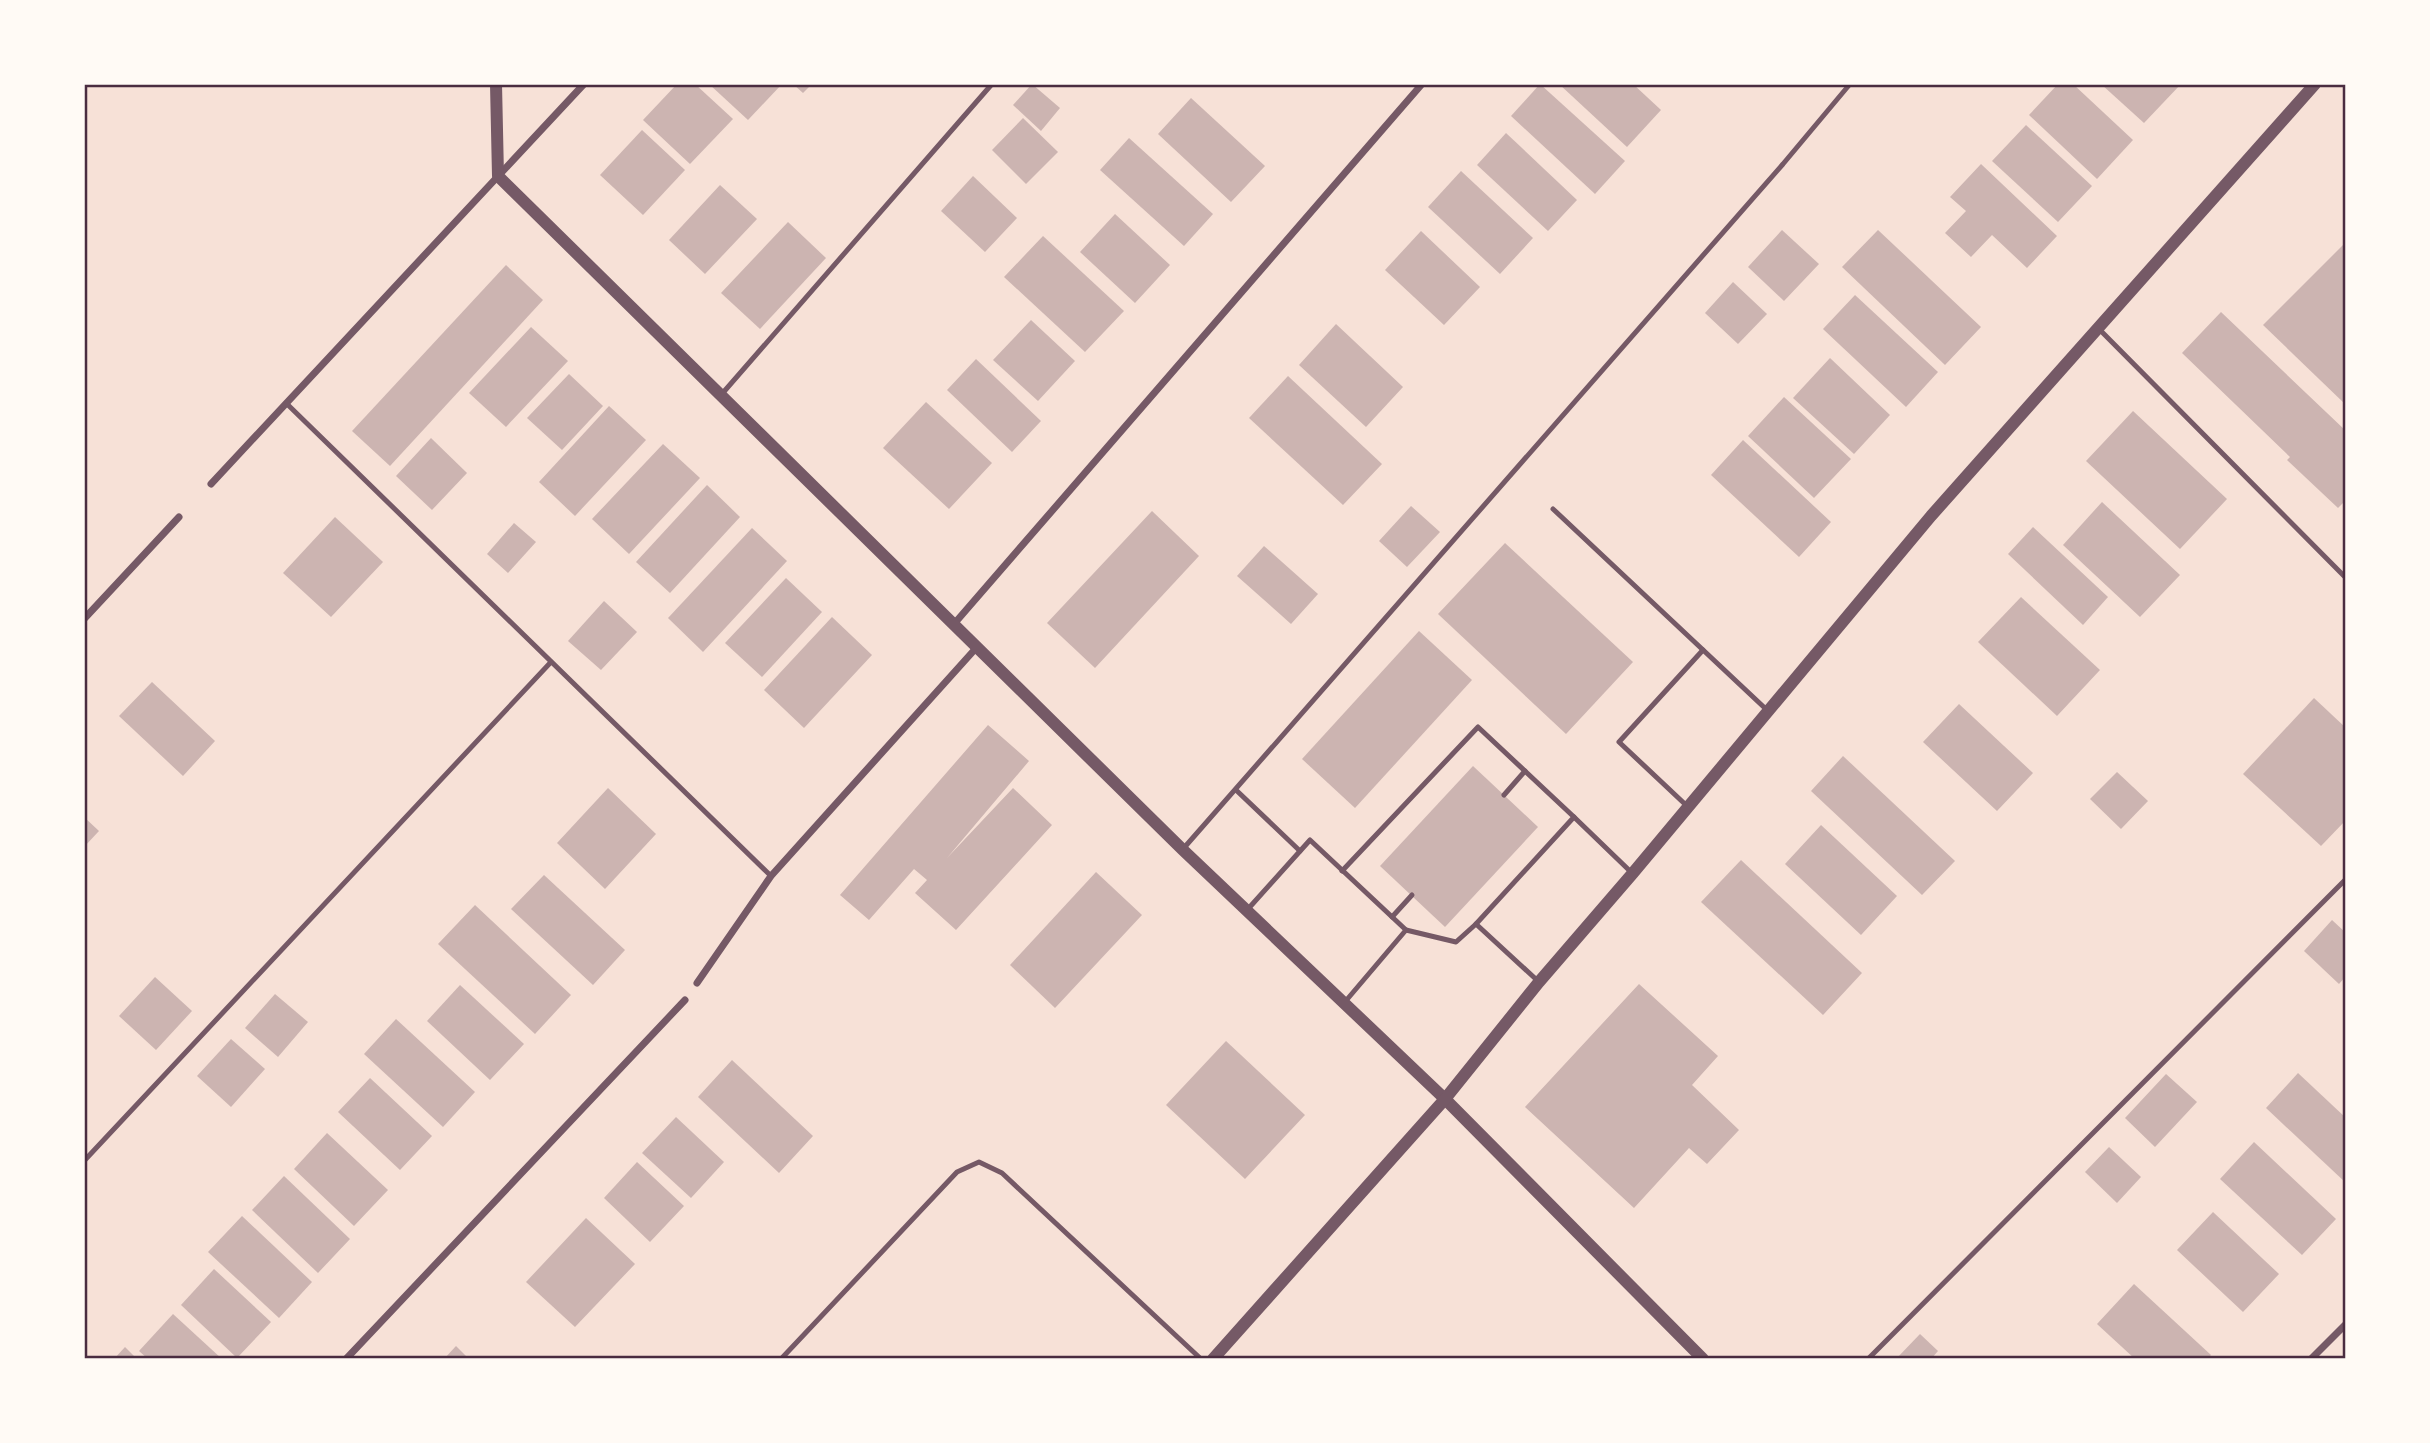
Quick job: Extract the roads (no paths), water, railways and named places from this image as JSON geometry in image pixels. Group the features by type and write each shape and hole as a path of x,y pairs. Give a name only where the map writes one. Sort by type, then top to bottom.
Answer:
{"street":[{"path":"496,84 498,176 1183,850 1445,1099 1703,1359"},
{"path":"211,484 584,84"},
{"path":"954,624 1422,84"},
{"path":"1213,1359 1445,1099 1539,982 1931,516 2315,84"},
{"path":"84,619 179,517"},
{"path":"697,983 771,876 977,647"},
{"path":"346,1359 685,1000"},
{"path":"2311,1359 2346,1324"}],"lane":[{"path":"721,395 992,84"},
{"path":"1183,850 1850,84"},
{"path":"2098,328 2346,578"},
{"path":"286,403 771,876"},
{"path":"1553,509 1768,711"},
{"path":"1688,807 1619,742 1703,650"},
{"path":"84,1161 551,662"},
{"path":"1342,871 1478,727 1633,873"},
{"path":"1504,795 1525,771"},
{"path":"1236,790 1300,851"},
{"path":"1247,910 1310,841 1406,930 1456,942 1476,924 1574,817"},
{"path":"1868,1359 2346,879"},
{"path":"1392,917 1412,895"},
{"path":"1476,924 1539,982"},
{"path":"1344,1003 1406,930"},
{"path":"781,1359 957,1172 979,1162 1002,1174 1201,1359"}]}
